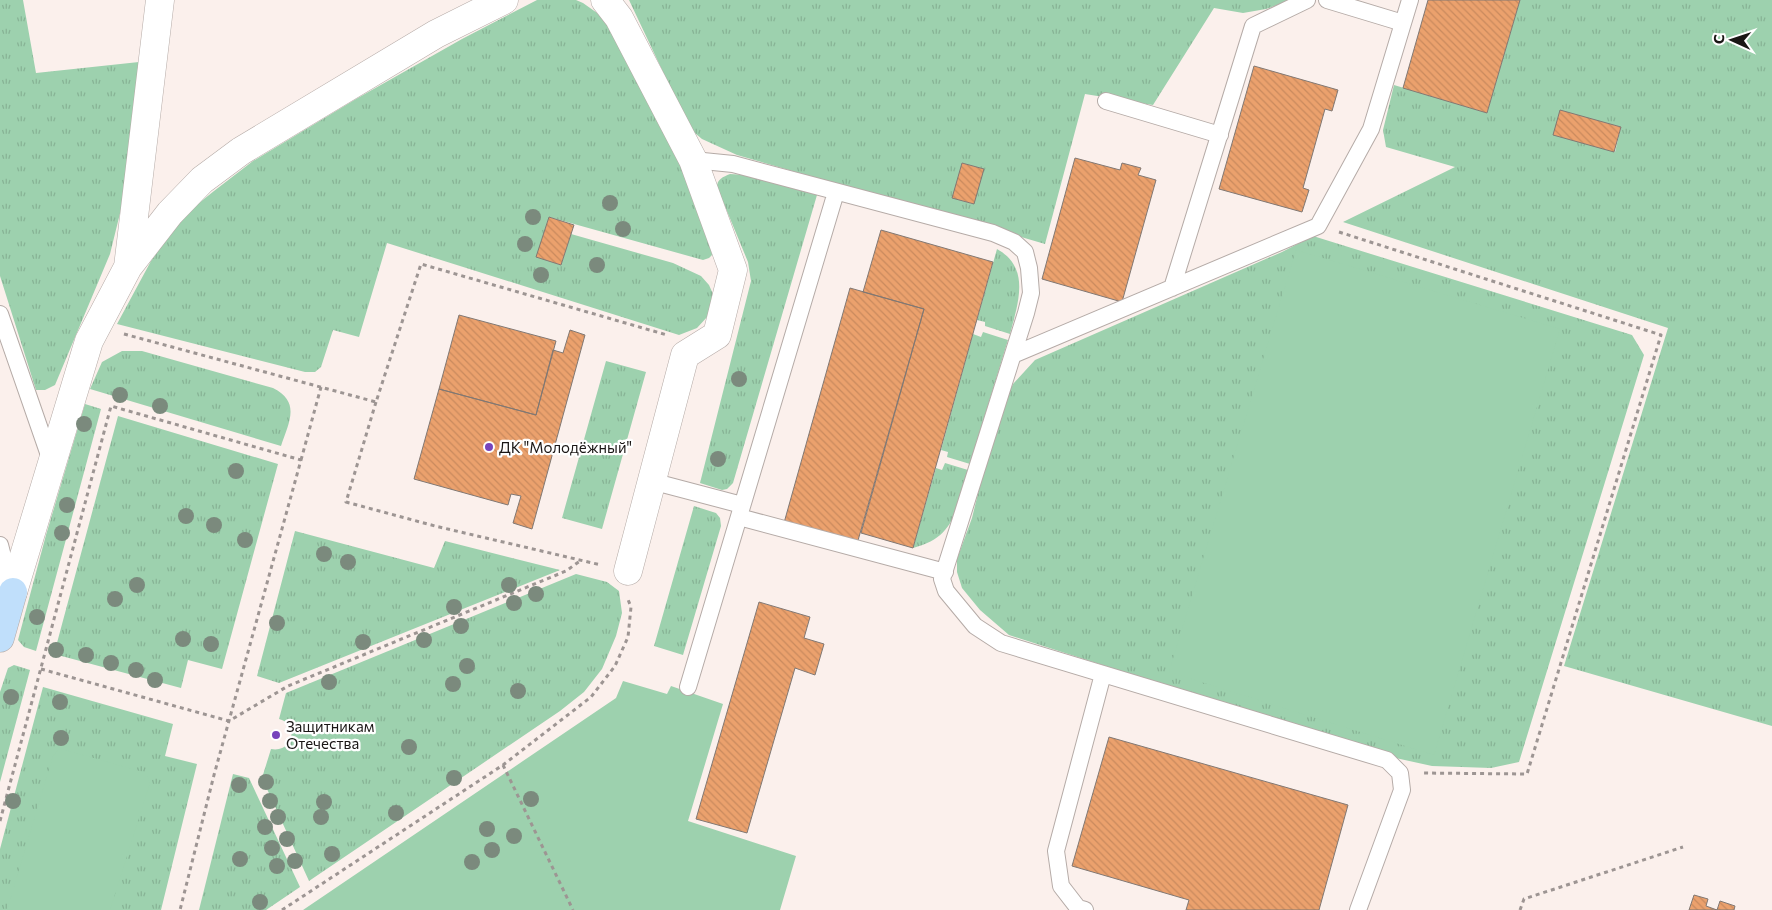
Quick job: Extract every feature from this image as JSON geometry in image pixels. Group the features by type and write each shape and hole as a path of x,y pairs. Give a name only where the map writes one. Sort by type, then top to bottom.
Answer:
{"street":[{"path":"128,267 160,0"},
{"path":"0,638 6,591 52,464 89,341 128,267 170,213 202,180 241,151 436,34 504,0"},
{"path":"605,0 619,18 693,160 732,270 717,335 685,354 628,571"}],"lane":[{"path":"1172,288 1253,26 1306,0"},
{"path":"1327,0 1403,23"},
{"path":"1013,355 1318,226 1371,129 1410,0"},
{"path":"1106,101 1220,135"},
{"path":"693,160 733,164 993,233 1014,242 1025,252 1029,268 1031,293 942,579 946,591 975,626 1001,643 1387,760 1400,773 1402,790 1358,910"},
{"path":"688,687 836,192"},
{"path":"0,317 52,464"},
{"path":"651,481 740,511 945,572"},
{"path":"0,545 6,591"},
{"path":"1085,910 1078,908 1060,886 1056,851 1103,674"}],"path":[{"path":"1318,226 1661,335 1527,774 1400,773"},
{"path":"282,910 503,765 592,696 615,666 628,638 631,607 624,586 628,571 346,502 421,264 701,345"},
{"path":"96,326 376,402"},
{"path":"180,910 214,774 321,387"},
{"path":"0,821 111,406 301,460"},
{"path":"41,669 229,720 288,686 566,571 580,560"},
{"path":"503,765 573,910"},
{"path":"1520,910 1524,899 1683,847"}],"green space":[{"path":"0,0 23,0 36,73 139,62 126,189 110,254 55,385 45,390 36,390 0,276"},
{"path":"537,0 576,0 583,3 600,15 614,34 649,94 703,216 711,240 712,255 703,260 549,217 537,257 561,265 571,234 673,263 701,276 709,285 713,294 708,316 697,328 679,335 387,243 359,337 333,330 321,367 315,372 305,372 117,324 151,261 183,216 214,191 253,161 356,99 462,39"},
{"path":"629,0 1292,0 1266,9 1243,13 1214,8 1153,105 1085,94 1045,244 737,155 702,139 690,129","holes":["962,163 983,169 973,204 953,198"]},
{"path":"1520,0 1772,0 1772,726 1564,666 1668,328 1343,222 1455,167 1386,147 1383,130 1394,85 1487,113","holes":["1560,111 1621,127 1615,152 1554,135"]},
{"path":"730,174 745,175 817,195 733,483 727,489 722,490 700,483 751,281 748,262 717,187 719,180"},
{"path":"1313,236 1632,335 1644,355 1519,762 1491,768 1432,766 1382,755 1009,635 980,610 962,588 957,572 957,559 972,518 996,420 1013,384 1035,360 1282,252"},
{"path":"997,249 1008,257 1018,276 1018,298 1010,334 985,326 985,322 977,320"},
{"path":"1296,250 1560,329 1434,755 1169,672"},
{"path":"983,332 1008,340 970,464 947,457 948,452 941,450 973,334 981,337"},
{"path":"122,351 142,351 273,388 282,394 290,406 289,421 281,446 90,389 102,362"},
{"path":"606,361 646,372 602,529 562,518"},
{"path":"85,404 101,409 36,651 24,647 18,640 46,535"},
{"path":"118,416 278,464 222,669 188,660 181,688 54,654"},
{"path":"945,463 968,470 957,508 947,528 928,543 913,548 936,468 942,470"},
{"path":"694,506 716,513 720,518 721,526 683,655 654,646"},
{"path":"295,531 434,568 445,541 560,570 279,683 257,676"},
{"path":"576,574 607,582 619,591 622,613 616,636 602,669 584,692 560,711 309,881 262,778 271,749 285,747 291,737 289,726 279,719 286,693"},
{"path":"14,665 30,670 0,782 0,692 8,668"},
{"path":"623,681 667,694 671,686 723,704 688,821 796,856 780,910 303,910 616,698"},
{"path":"43,687 173,724 165,756 197,764 161,910 0,910 0,849"},
{"path":"58,750 65,750 143,772 150,783 110,910 7,910 53,756"},
{"path":"233,774 249,778 300,887 266,910 199,910"}],"building":[{"path":"1428,0 1520,0 1487,113 1403,88"},
{"path":"1254,66 1338,90 1332,111 1325,109 1303,188 1309,190 1302,212 1219,189"},
{"path":"1560,110 1621,127 1614,152 1553,135"},
{"path":"1075,158 1120,170 1122,163 1141,168 1138,175 1156,180 1122,302 1042,279"},
{"path":"962,163 984,169 974,204 952,198"},
{"path":"549,217 574,225 561,265 536,257"},
{"path":"881,230 993,262 913,548 861,533 924,309 863,292"},
{"path":"850,288 924,309 855,551 782,530"},
{"path":"459,315 556,341 536,415 439,389"},
{"name":"ДК \"Молодёжный\"","path":"570,330 585,335 532,529 513,523 521,496 511,494 508,505 414,479 439,389 536,415 553,350 563,353"},
{"path":"759,602 810,617 804,638 824,644 815,675 795,668 747,833 696,819"},
{"path":"1109,737 1348,805 1319,910 1186,910 1189,900 1072,866"},
{"path":"1694,895 1708,899 1706,906 1717,910 1689,910"},
{"path":"1720,901 1735,906 1734,910 1717,910"}],"place":[{"name":"ДК \"Молодёжный\"","path":"489,447"},
{"name":"Защитникам Отечества","path":"276,735"}]}
